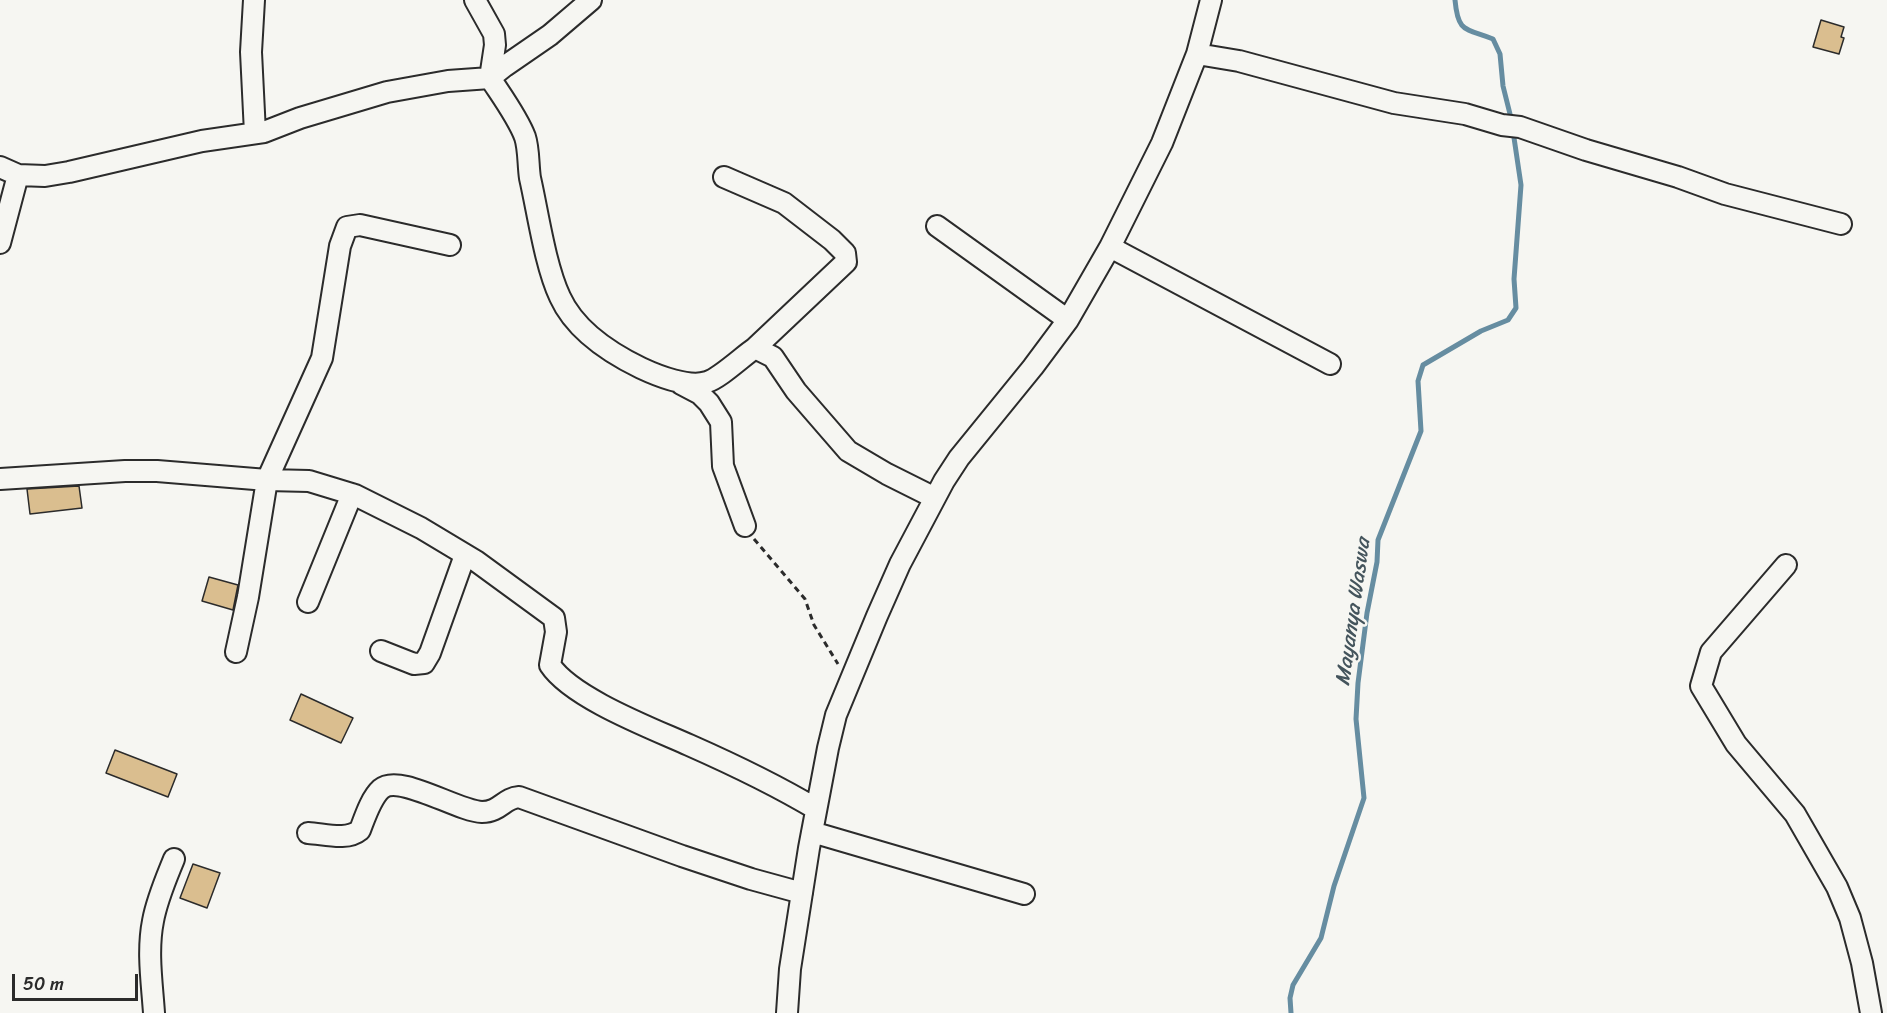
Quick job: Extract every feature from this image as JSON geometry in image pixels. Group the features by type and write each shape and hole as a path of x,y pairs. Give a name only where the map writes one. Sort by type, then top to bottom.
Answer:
{"street":[{"path":"254,0 250,52 255,133"},
{"path":"475,0 494,34 495,45 490,78 525,138 530,175 551,276 560,300 597,342 624,360 653,374 698,384 709,382 755,348 846,262 845,253 832,240 783,203 724,177"},
{"path":"0,167 18,175 45,176 69,172 202,141 264,132 300,118 387,92 448,81 490,78 550,35 591,0"},
{"path":"787,1013 790,969 812,831 836,715 900,564 935,498 959,458 1033,368 1068,320 1110,246 1162,142 1197,54 1211,0"},
{"path":"1197,54 1239,61 1394,103 1465,114 1511,126 1734,196 1841,224"},
{"path":"0,243 18,175"},
{"path":"236,652 248,597 267,480 322,357 340,246 347,227 360,225 450,245"},
{"path":"937,226 1068,320"},
{"path":"1110,246 1330,364"},
{"path":"755,348 773,357 796,391 848,451 935,498"},
{"path":"674,380 700,394 709,403 721,422 723,466 745,526"},
{"path":"0,479 157,471 309,481 352,494 421,528 465,555 554,618 556,632 550,665 566,682 634,720 788,792 816,808"},
{"path":"308,603 352,494"},
{"path":"381,651 414,664 424,663 430,653 465,555"},
{"path":"1786,565 1711,652 1701,686 1736,744 1795,814 1837,887 1850,918 1862,963 1871,1013"},
{"path":"308,833 349,836 356,834 379,790 387,784 401,785 479,812 498,809 513,797 519,797 682,856 802,893"},
{"path":"812,831 1024,894"},
{"path":"154,1013 150,959 153,922 174,859"}],"path":[{"path":"745,526 805,599 814,625 850,684"}],"building":[{"path":"1821,20 1844,27 1841,37 1844,38 1839,54 1813,47"},
{"path":"79,486 82,508 30,514 27,489"},
{"path":"209,577 238,585 233,610 202,601"},
{"path":"301,694 353,718 341,743 290,720"},
{"path":"115,750 177,774 168,797 106,773"},
{"path":"193,864 220,873 207,908 180,898"}],"waterway":[{"name":"Mayanya Waswa","path":"1455,0 1461,24 1469,31 1493,39 1500,54 1503,86 1512,122"},
{"name":"Mayanya Waswa","path":"1291,1013 1290,998 1293,985 1321,938 1334,886 1364,798 1356,719 1367,613 1377,562 1378,540 1421,431 1418,381 1423,365 1481,331 1508,320 1516,308 1514,279 1521,185 1513,131"}]}
